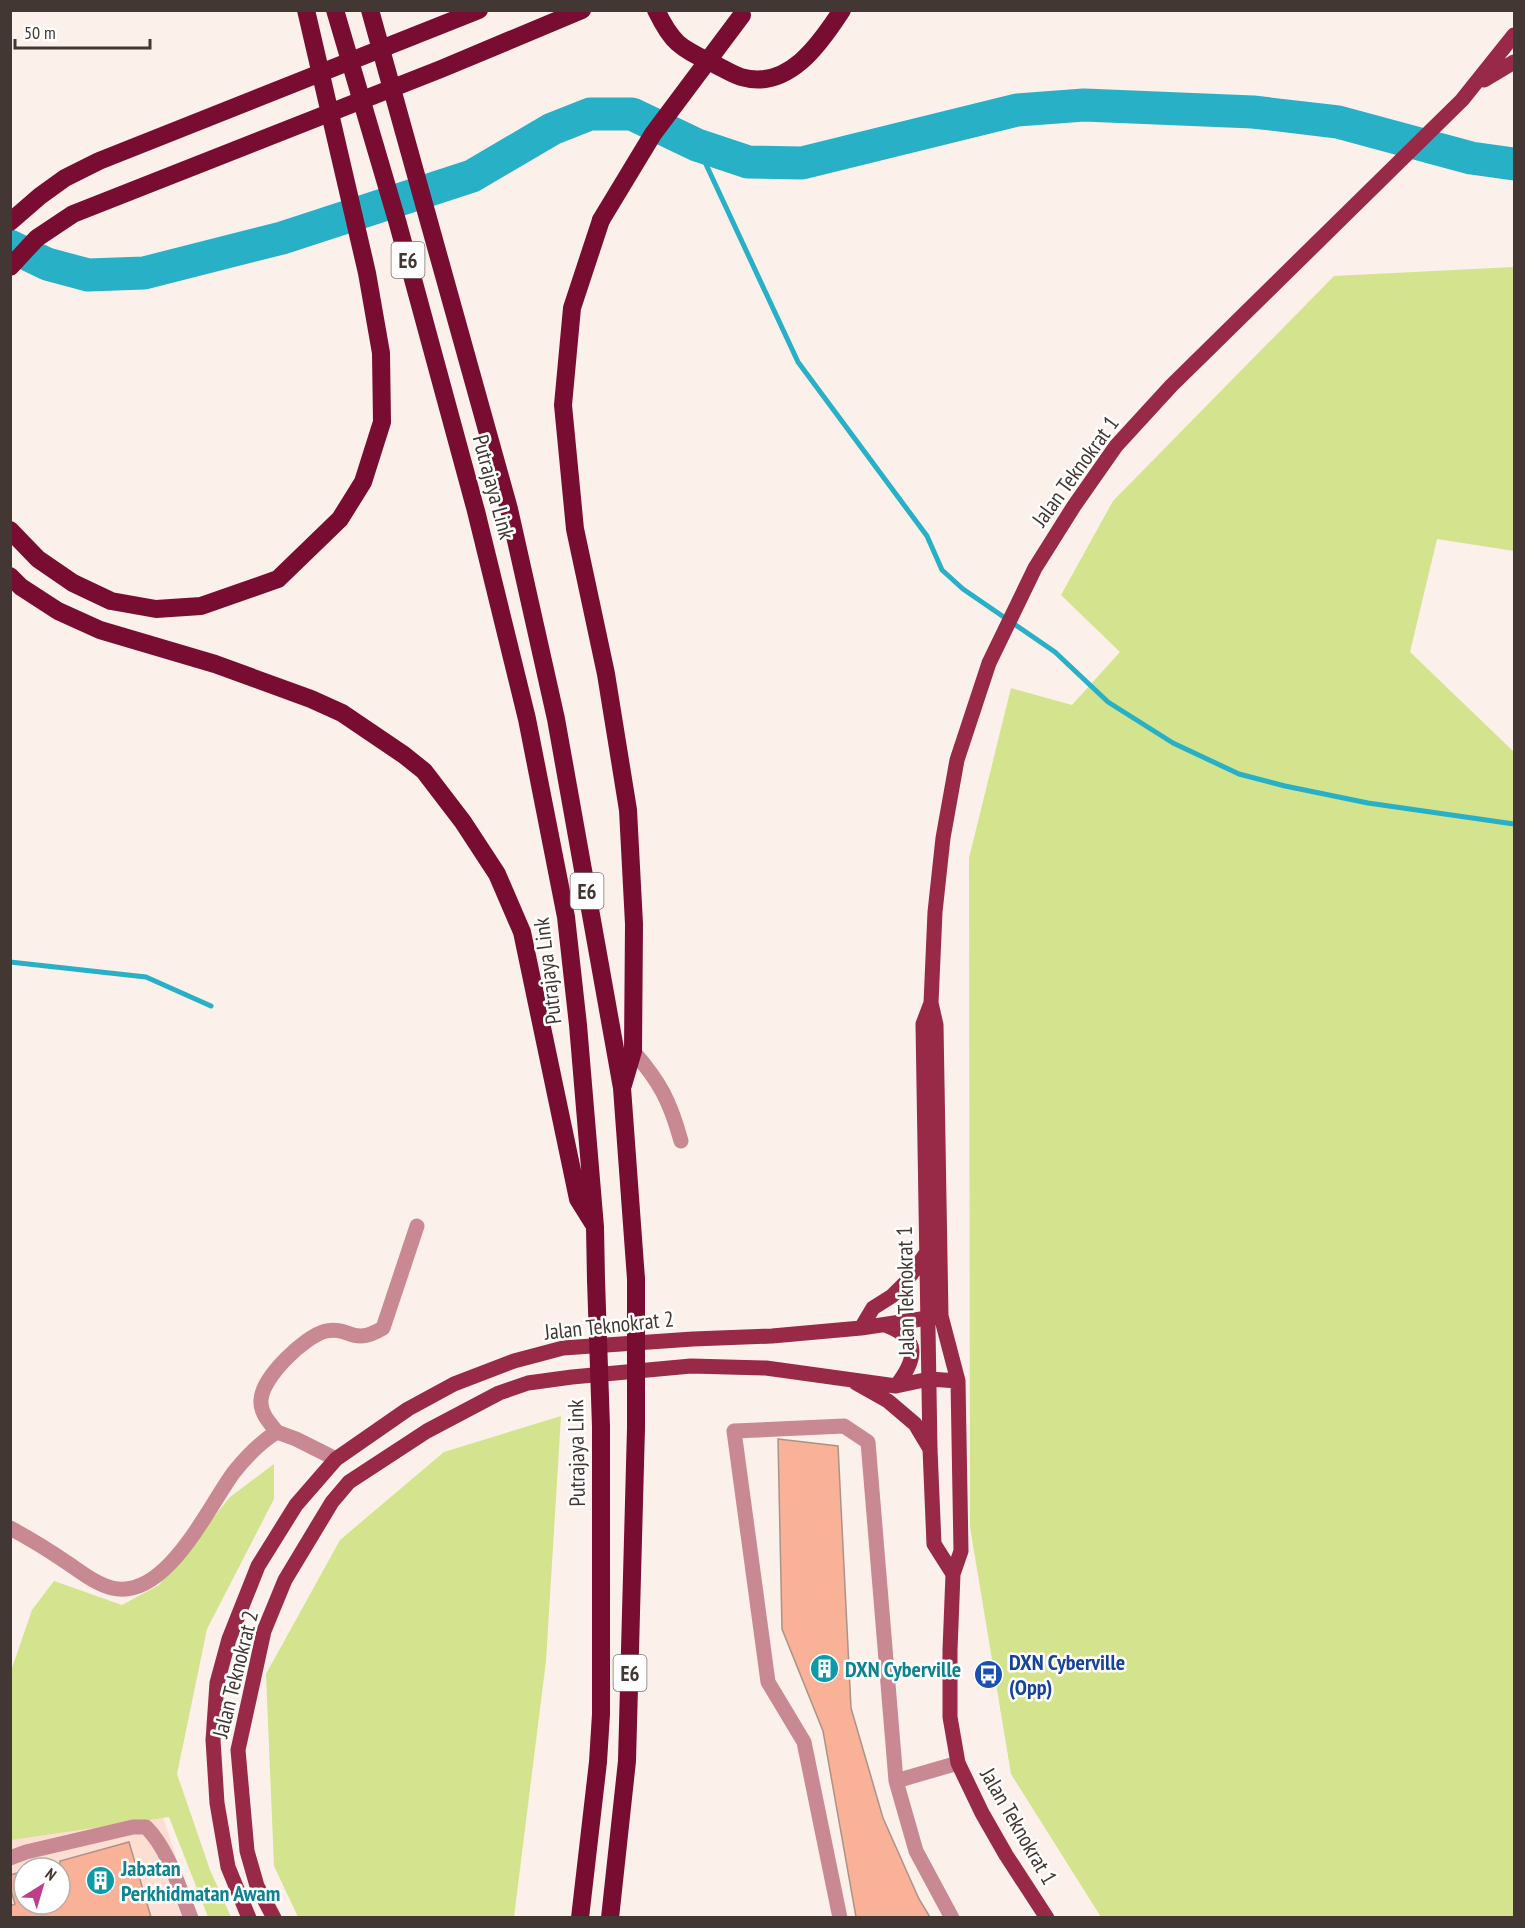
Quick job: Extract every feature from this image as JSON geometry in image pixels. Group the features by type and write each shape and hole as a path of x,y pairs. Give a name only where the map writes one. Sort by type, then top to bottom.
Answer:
{"highway":[{"path":"10,530 38,560 73,583 111,602 156,609 201,606 278,579 340,519 363,482 382,422 381,353 367,273 306,10"},
{"name":"Putrajaya Link","path":"335,10 398,224 476,511 527,719 566,917 578,1025 595,1227 601,1428 601,1714 598,1762 580,1917"},
{"name":"Putrajaya Link","path":"370,10 509,509 556,719 622,1088 636,1279 636,1428 627,1761 610,1917"},
{"path":"10,222 65,178 99,161 479,10"},
{"path":"10,267 37,238 74,214 441,69 582,10"},
{"path":"656,10 668,35 685,50 741,77 763,80 782,75 798,66 842,10"},
{"path":"622,1088 633,1051 634,924 628,810 606,674 575,529 563,405 572,308 601,220 653,134 744,13"},
{"path":"10,576 21,587 58,611 100,630 215,664 311,699 342,713 424,771 463,822 492,866 511,903 522,932 579,1199 595,1227"}],"main road":[{"name":"Jalan Teknokrat 1","path":"953,1575 934,1544 930,1449 929,1379 935,1316 936,1026 931,1003 935,912 943,838 957,760 989,663 1035,568 1074,506 1116,446 1171,386 1462,100 1515,34"},
{"name":"Jalan Teknokrat 1","path":"1476,84 1515,62"},
{"name":"Jalan Teknokrat 1","path":"931,1003 923,1023 927,1252 935,1316 958,1382 961,1551 953,1575 950,1717 958,1763 1006,1855 1047,1917"},
{"path":"861,1328 873,1308 892,1296 927,1252"},
{"name":"Jalan Teknokrat 2","path":"249,1917 228,1867 217,1803 213,1740 217,1683 229,1639 258,1566 296,1505 336,1460 408,1409 454,1384 514,1361 563,1348 772,1336 861,1328 935,1316"},
{"path":"885,1325 897,1329 912,1347 912,1360 908,1371 896,1386"},
{"name":"Jalan Teknokrat 2","path":"274,1917 257,1886 247,1851 238,1750 264,1631 285,1580 332,1502 349,1482 427,1431 499,1393 528,1383 691,1366 766,1368 896,1386 929,1379 958,1382"},
{"path":"846,1378 888,1401 915,1424 930,1449"}],"lane":[{"path":"633,1051 654,1075 665,1093 681,1141"},
{"path":"336,1460 296,1439 277,1432 263,1415 261,1399 270,1377 285,1359 323,1331 334,1330 357,1337 370,1336 384,1329 417,1226"},
{"path":"840,1917 804,1742 768,1683 734,1431 843,1426 868,1442 896,1781 916,1851 952,1917"},
{"path":"10,1528 28,1537 96,1582 114,1589 142,1587 159,1574 190,1539 234,1472 262,1441 277,1432"},
{"path":"896,1781 958,1763"},
{"path":"10,1858 101,1834 133,1827 146,1827 154,1835 171,1868 191,1917"}],"shaded area":[{"path":"156,1795 195,1917 11,1918 11,1838"}],"green space":[{"path":"1514,267 1514,551 1437,539 1410,652 1514,752 1514,1917 1101,1917 1011,1774 970,1527 969,858 1011,688 1072,705 1120,652 1061,595 1113,501 1334,276"},
{"path":"561,1416 546,1661 514,1917 298,1917 274,1866 266,1674 340,1540 444,1452"},
{"path":"274,1464 274,1499 207,1629 177,1774 210,1870 231,1917 208,1917 169,1817 11,1840 11,1671 32,1610 54,1581 122,1605 159,1585 230,1497"}],"building":[{"name":"DXN Cyberville","path":"778,1439 838,1446 851,1708 883,1818 919,1899 930,1917 856,1917 823,1731 782,1629"},
{"name":"Jabatan Perkhidmatan Awam","path":"129,1842 151,1917 10,1917 10,1906 12,1905 12,1916 72,1916 72,1858"},
{"name":"Jabatan Perkhidmatan Awam","path":"12,1874 12,1894 10,1887 10,1875"}],"waterway":[{"path":"10,246 47,264 88,275 144,273 282,238 472,176 552,129 590,114 632,114 697,145 748,162 802,163 1017,110 1084,105 1253,112 1338,122 1471,158 1514,164"},
{"path":"697,145 798,362 927,536 942,570 963,589 1055,652 1108,702 1173,743 1239,774 1368,803 1514,824"},
{"path":"10,962 146,977 211,1006"}],"place":[{"name":"DXN Cyberville","path":"824,1669"},
{"name":"DXN Cyberville (Opp)","path":"988,1675"},
{"name":"Jabatan Perkhidmatan Awam","path":"100,1881"}]}
